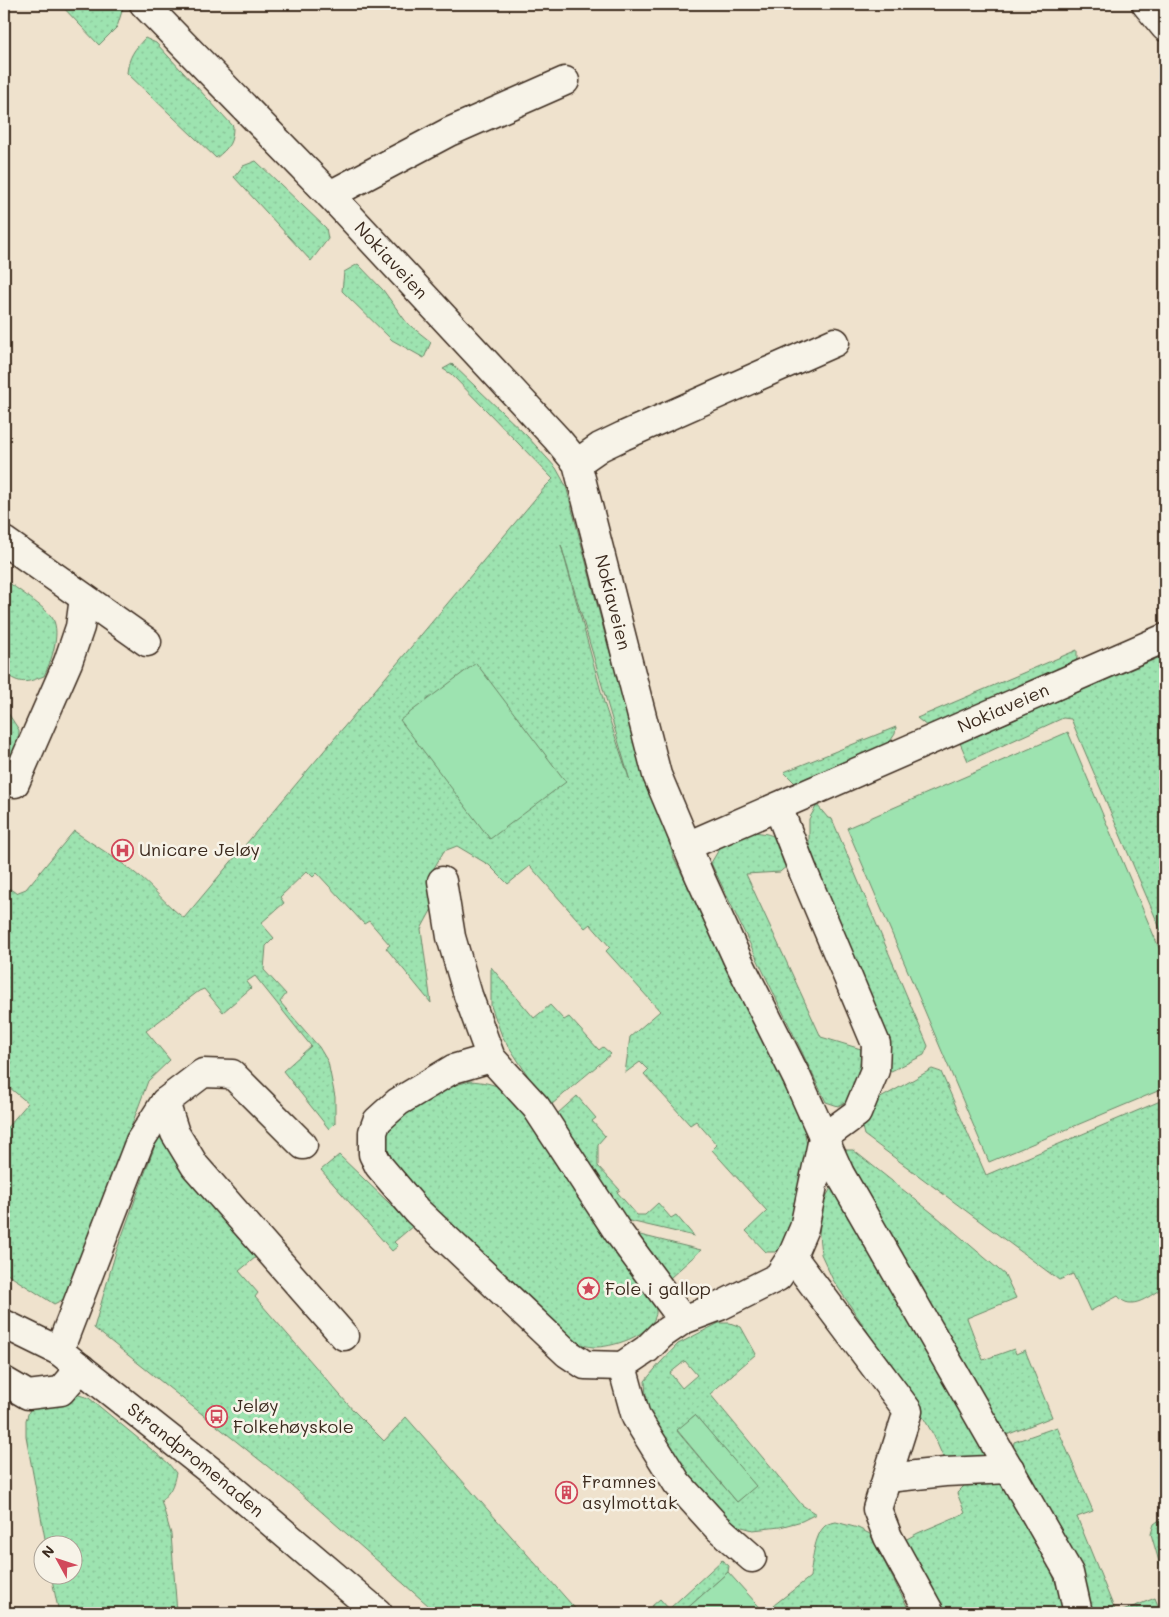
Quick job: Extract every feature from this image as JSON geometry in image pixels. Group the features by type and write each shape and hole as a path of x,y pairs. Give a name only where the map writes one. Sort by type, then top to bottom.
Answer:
{"street":[{"name":"Nokiaveien","path":"144,4 330,195 544,424 577,462 657,775 686,846 1165,638"},
{"path":"1146,4 1165,27"},
{"path":"330,195 449,132 565,81"},
{"path":"577,462 622,436 835,342"},
{"path":"4,541 147,642"},
{"path":"15,783 68,662 80,627 84,598"},
{"path":"491,1058 453,1068 398,1102 378,1121 373,1132 373,1154 379,1166 418,1211 567,1353 584,1366 622,1366 683,1320 720,1306 778,1277 792,1256 804,1228 823,1138 857,1112 875,1070 876,1044 778,807"},
{"path":"686,846 737,958 797,1078 840,1174 1069,1573 1078,1613"},
{"path":"442,881 451,937 468,995 491,1058 536,1107 597,1202 683,1320"},
{"path":"59,1351 140,1141 165,1102 203,1073 232,1074 303,1145"},
{"path":"165,1102 175,1133 195,1166 344,1336"},
{"path":"792,1256 908,1411 877,1509 888,1538 930,1613"},
{"name":"Strandpromenaden","path":"4,1324 59,1351 217,1476 378,1613"},
{"path":"622,1366 636,1418 677,1483 717,1527 752,1558"},
{"path":"4,1381 28,1395 60,1391 81,1368"},
{"path":"887,1478 1010,1468"}],"green space":[{"path":"60,4 118,4 123,8 117,27 99,45"},
{"path":"145,38 156,43 233,126 229,144 216,158 127,73 133,54"},
{"path":"256,161 326,228 328,239 311,261 234,177 243,166"},
{"path":"358,264 383,290 407,323 431,342 424,358 392,340 342,291 344,272"},
{"path":"452,364 527,436 556,468 566,486 608,646 674,858 802,1117 808,1151 790,1228 781,1246 775,1252 766,1252 746,1231 767,1211 712,1150 717,1145 696,1121 690,1125 644,1074 648,1070 640,1062 625,1073 630,1037 660,1011 606,951 610,947 590,924 585,928 530,866 508,884 489,865 457,846 444,851 434,868 434,905 421,929 431,1003 386,948 390,945 369,921 364,924 317,873 313,877 307,871 280,897 284,903 261,923 274,938 266,946 264,970 286,994 280,1002 319,1047 328,1062 335,1097 335,1123 329,1129 283,1071 311,1046 255,976 246,982 251,988 223,1012 204,989 146,1031 170,1060 148,1081 76,1276 64,1299 54,1304 4,1272 4,1131 28,1103 4,1083 4,885 16,893 26,889 74,831 135,873 184,918 553,479 451,374 443,369","holes":["561,545 630,781 605,706"]},
{"path":"4,579 50,614 55,625 56,640 47,670 44,676 33,680 19,681 4,673"},
{"path":"1077,650 1077,659 1070,666 928,727 917,718"},
{"path":"1165,655 1165,940 1071,719 1063,718 968,761 960,743"},
{"path":"476,663 566,782 490,839 400,720"},
{"path":"4,707 19,730 18,748 6,769 4,767"},
{"path":"896,727 895,734 889,743 796,784 784,772"},
{"path":"1068,732 1165,962 1165,1088 989,1162 847,828"},
{"path":"817,805 828,818 832,819 928,1046 924,1055 885,1074 809,853 809,819"},
{"path":"751,832 774,836 783,849 788,865 780,872 746,874 821,1037 861,1049 860,1067 846,1102 838,1106 826,1102 711,863 721,846"},
{"path":"491,967 534,1018 550,1005 564,1020 569,1017 599,1050 603,1047 611,1054 551,1105 545,1102 502,1036 491,1006"},
{"path":"932,1069 941,1072 986,1175 1165,1099 1165,1286 1147,1298 1135,1303 1123,1301 1118,1296 1090,1311 1073,1274 1059,1280 864,1135 861,1123 870,1104"},
{"path":"470,1081 499,1087 522,1106 652,1299 656,1314 651,1324 645,1330 629,1340 601,1347 586,1346 567,1338 461,1240 386,1157 384,1138 396,1117 445,1088"},
{"path":"577,1096 596,1118 592,1121 605,1136 598,1144 598,1166 620,1190 617,1192 637,1215 645,1215 658,1203 671,1218 676,1215 694,1236 621,1219 557,1114"},
{"path":"158,1137 163,1137 192,1180 256,1257 239,1271 258,1293 255,1297 353,1410 384,1441 406,1417 579,1613 437,1613 291,1485 94,1328 115,1255"},
{"path":"844,1150 853,1150 936,1216 1005,1275 1016,1298 967,1318 983,1360 1014,1349 1016,1354 1025,1350 1052,1417 1004,1436 952,1348"},
{"path":"339,1155 413,1226 394,1242 398,1246 392,1251 321,1170"},
{"path":"835,1187 991,1461 947,1466 934,1436 912,1398 833,1280 821,1254 819,1235 822,1204 831,1188"},
{"path":"640,1235 701,1250 666,1280 633,1239"},
{"path":"719,1323 730,1323 741,1327 756,1354 710,1394 802,1505 816,1514 802,1521 780,1527 753,1530 731,1524 685,1475 647,1411 645,1381 678,1344","holes":["685,1361 697,1375 682,1388 670,1373","695,1415 755,1486 737,1502 677,1431"]},
{"path":"72,1393 89,1398 168,1463 176,1473 171,1488 161,1500 171,1534 177,1613 59,1613 53,1584 82,1584 82,1534 44,1534 26,1436 26,1420 32,1403"},
{"path":"695,1415 756,1486 737,1502 677,1430"},
{"path":"1057,1427 1093,1511 1077,1517 1116,1613 1090,1613 1013,1450 1014,1442"},
{"path":"1002,1481 1047,1561 1060,1595 1064,1613 940,1613 903,1541 965,1513 957,1493 967,1483"},
{"path":"1165,1516 1165,1582 1151,1534 1154,1524"},
{"path":"836,1522 858,1528 870,1534 908,1608 903,1613 865,1613 857,1605 848,1613 776,1613 778,1611 774,1605 810,1577 818,1536 826,1525"},
{"path":"722,1560 729,1566 728,1572 682,1613 644,1613 660,1599 669,1609"},
{"path":"728,1572 765,1613 682,1613"},
{"path":"1155,1598 1161,1613 1118,1613"}],"place":[{"name":"Unicare Jeløy","path":"123,850"},
{"name":"Fole i gallop","path":"589,1289"},
{"name":"Jeløy Folkehøyskole","path":"217,1416"},
{"name":"Framnes asylmottak","path":"566,1492"}]}
